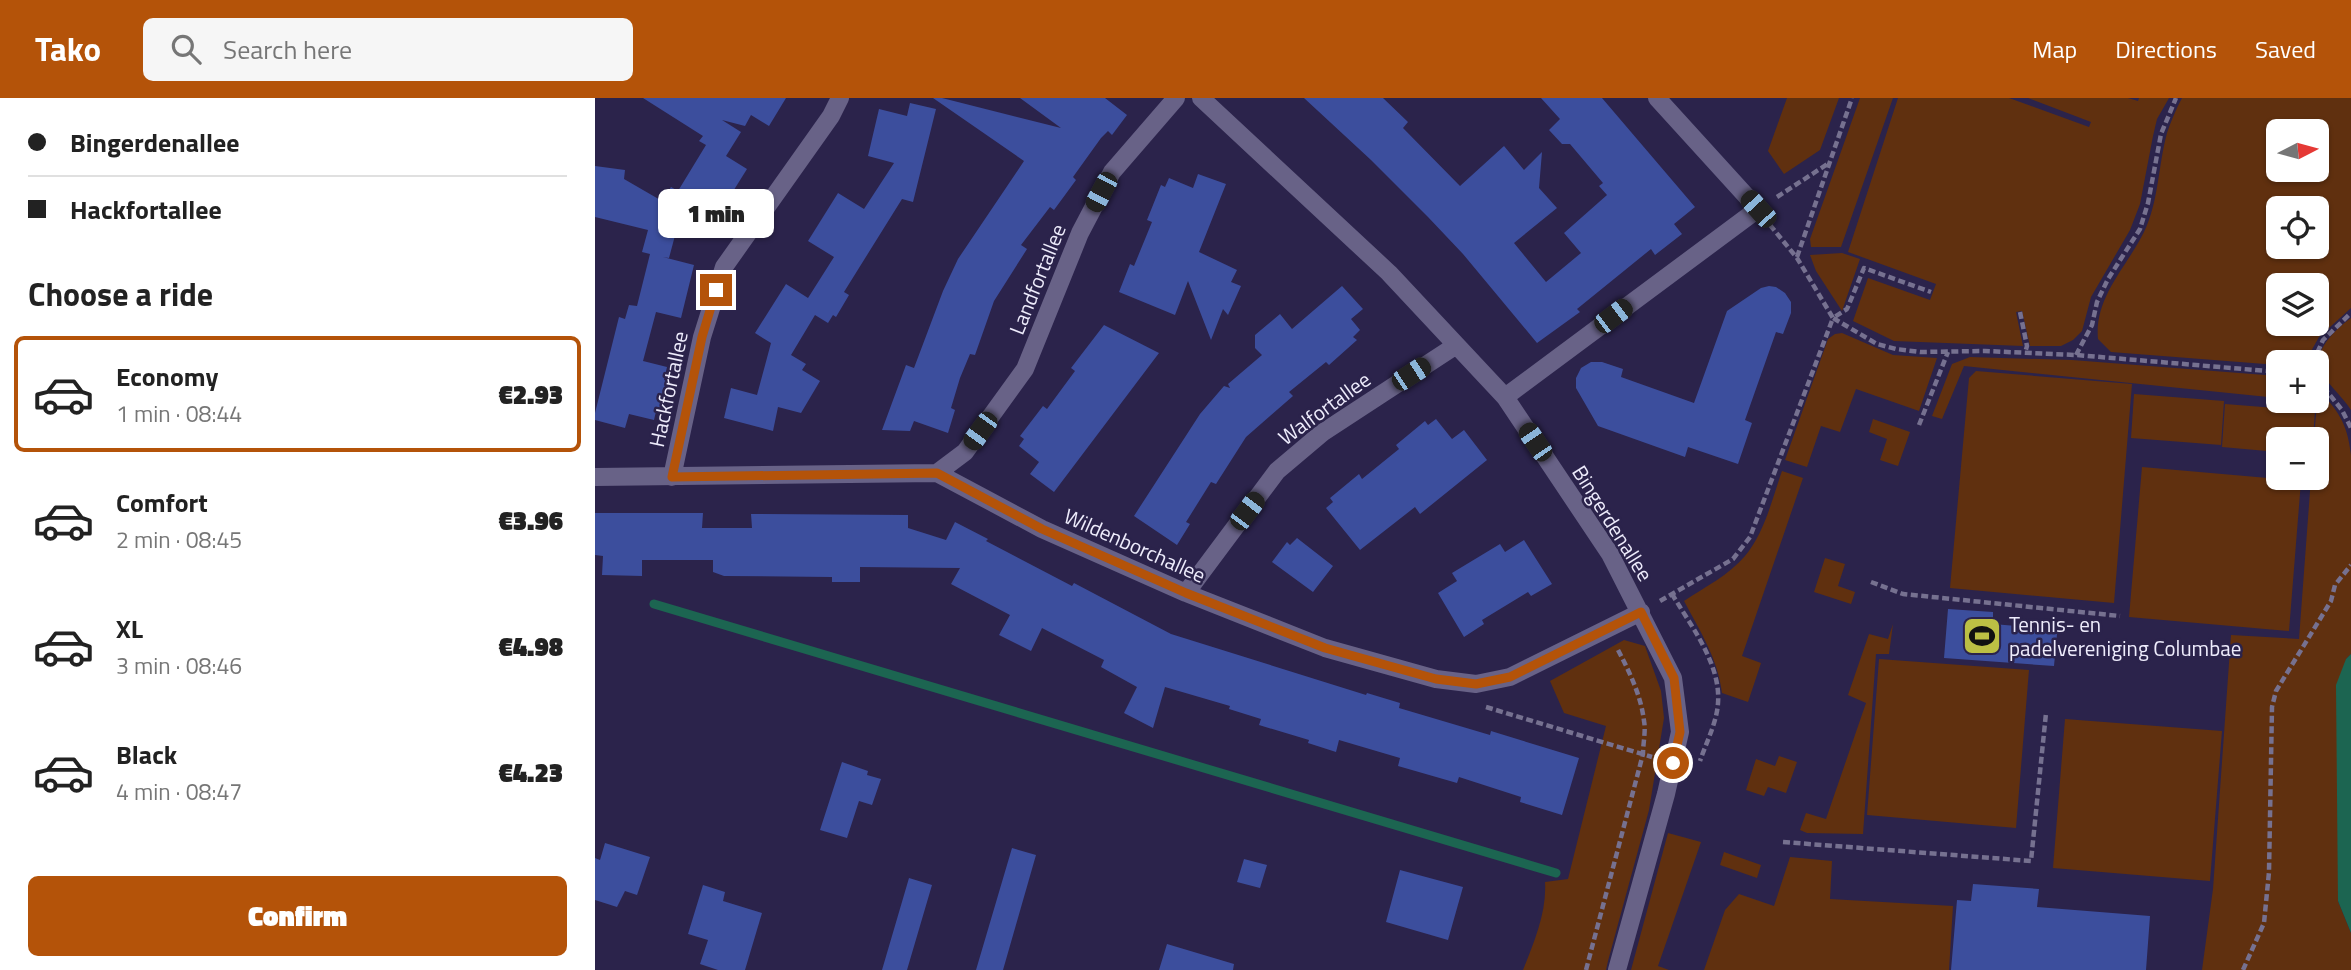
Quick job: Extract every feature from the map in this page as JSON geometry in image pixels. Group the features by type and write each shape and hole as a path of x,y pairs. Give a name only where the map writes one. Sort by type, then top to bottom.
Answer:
{"street":[{"name":"Hackfortallee","path":"672,477 702,337 724,267 831,116 840,98"},
{"name":"Landfortallee","path":"937,473 965,452 1025,369 1080,233 1112,172 1176,98"},
{"name":"Bingerdenallee","path":"1201,98 1389,274 1505,397 1610,554 1674,678 1680,732 1616,970"},
{"path":"1505,397 1758,209 1657,98"},
{"name":"Walfortallee","path":"1186,593 1277,471 1322,433 1455,345"},
{"name":"Wildenborchallee","path":"595,477 937,473 1042,529 1186,593 1325,648 1436,679 1476,684 1510,677 1641,612"}],"path":[{"path":"1797,258 1852,98"},
{"path":"2076,355 2092,325 2097,302 2108,279 2140,229 2148,203 2161,134 2176,98"},
{"path":"1829,163 1758,209 1797,258 1833,318 1877,344 1920,352 2076,355 2266,371"},
{"path":"1641,612 1733,559 1750,537 1833,318 1847,309 1864,268 1931,292"},
{"path":"2020,312 2027,346 2025,353"},
{"path":"2318,350 2323,340 2351,313"},
{"path":"1920,425 1948,352"},
{"path":"2329,394 2342,410 2351,428"},
{"path":"2243,970 2264,923 2269,872 2272,707 2276,691 2331,601 2335,585 2351,565"},
{"path":"1871,582 1903,594 2120,616"},
{"path":"1586,970 1643,754 1645,722 1631,675 1607,629"},
{"path":"1476,684 1478,705 1673,763"},
{"path":"1783,842 2031,861 2046,713"}],"shaded area":[{"path":"1787,98 1839,98 1820,150 1784,174 1768,151"},
{"path":"1860,98 1893,98 1841,247 1811,247 1810,239"},
{"path":"1898,98 2009,98 2089,127 2091,122 2028,98 2128,98 2138,101 2139,98 2169,98 2157,119 2140,204 2130,230 2091,297 2082,331 2073,340 2061,346 2030,346 2022,311 2016,312 2023,346 1894,341 1853,321 1868,278 1930,300 1936,284 1848,252"},
{"path":"2182,98 2351,98 2351,308 2329,328 2329,273 2266,273 2266,336 2320,336 2312,350 2266,350 2266,364 2111,352 2098,339 2098,324 2106,296 2149,220 2167,133"},
{"path":"1842,253 1860,259 1842,311 1816,271 1810,255"},
{"path":"2351,318 2351,410 2329,383 2329,350 2322,350 2339,328"},
{"path":"1842,333 1893,355 1937,358 1919,411 1856,389 1840,432 1821,426 1807,467 1785,460 1828,339"},
{"path":"1970,357 2072,360 2266,375 2266,397 1964,366 1942,419 1932,416 1952,364"},
{"path":"1976,371 2132,384 2114,603 1950,588 1969,378"},
{"path":"2134,394 2224,401 2221,445 2131,438"},
{"path":"2329,401 2347,434 2351,455 2351,654 2346,659 2338,901 2351,933 2351,970 2202,970 2213,889 2231,635 2299,639 2310,490 2329,490 2329,427 2315,427 2316,413 2329,413"},
{"path":"2225,404 2266,407 2266,413 2315,413 2314,427 2266,427 2266,451 2222,447"},
{"path":"1873,419 1910,432 1898,466 1880,460 1887,439 1869,432"},
{"path":"2142,467 2266,478 2266,490 2300,490 2289,631 2129,617"},
{"path":"1782,471 1803,478 1742,656 1761,663 1748,702 1722,693 1712,657 1684,601 1724,575 1739,563 1752,547 1763,526"},
{"path":"1825,558 1845,564 1838,586 1855,592 1851,604 1814,592"},
{"path":"1893,624 1889,654 1876,654 1863,834 1807,833 1800,830 1806,813 1826,819 1866,703 1848,695 1869,634 1888,639"},
{"path":"1624,640 1645,646 1661,691 1664,718 1649,810 1606,970 1523,970 1542,916 1545,882 1568,879 1606,726 1564,713 1550,681"},
{"path":"2351,654 2351,933 2338,901 2336,685 2346,659"},
{"path":"1879,659 2029,670 2016,828 1867,815"},
{"path":"2065,719 2222,731 2210,881 2053,868"},
{"path":"1779,756 1797,762 1786,793 1768,787 1764,796 1746,790 1756,759 1775,766"},
{"path":"1668,833 1701,842 1658,966 1669,970 1631,970"},
{"path":"1724,852 1761,865 1757,878 1720,865"},
{"path":"1790,857 1832,861 1830,899 1953,906 1949,970 1704,970 1725,910 1739,894 1774,906"}],"building":[{"path":"643,98 786,98 769,126 751,115 745,126 722,120 741,132 726,156 747,169 717,217 693,203 677,228 669,258 663,257 694,265 681,318 656,312 643,361 667,367 664,380 669,382 663,408 657,407 654,420 629,414 625,428 595,420 595,413 619,317 625,319 629,305 637,306 650,254 642,252 648,230 595,217 595,166 625,170 624,179 662,201 671,187 678,191 706,145 699,141 703,136"},
{"path":"933,98 1061,128 1020,98 1105,98 1127,115 1112,135 1108,131 1101,138 1073,177 1076,180 1054,210 1050,207 1021,245 1027,249 994,301 975,355 970,354 960,378 951,408 955,410 948,433 914,421 910,431 882,430 906,365 914,368 958,259 1024,161"},
{"path":"1304,98 1383,98 1408,122 1403,128 1460,186 1504,146 1524,170 1542,152 1539,188 1557,208 1514,243 1546,282 1581,253 1564,233 1607,195 1599,186 1603,183 1570,144 1562,144 1549,130 1560,119 1541,98 1602,98 1695,207 1674,224 1682,234 1655,255 1651,249 1577,309 1580,312 1537,343 1463,254 1428,217"},
{"path":"910,103 936,109 913,202 902,199 844,292 849,295 836,317 833,315 828,323 815,315 791,355 806,364 802,370 820,381 801,413 778,407 773,431 724,418 731,388 757,395 771,343 755,333 786,284 808,298 834,257 808,241 838,193 864,209 894,163 868,156 879,109 907,116"},
{"path":"1198,174 1226,184 1199,252 1237,270 1231,282 1241,286 1228,315 1223,309 1211,340 1188,281 1175,315 1119,292 1130,264 1134,266 1152,222 1147,220 1161,185 1165,187 1169,178 1193,188"},
{"path":"1342,286 1363,309 1351,319 1360,330 1353,337 1357,340 1329,365 1326,362 1289,392 1293,396 1246,437 1216,484 1211,482 1186,522 1190,524 1177,545 1134,516 1200,414 1224,386 1230,388 1228,384 1262,355 1255,348 1255,335 1280,314 1292,329"},
{"path":"1769,286 1785,293 1791,302 1791,313 1783,334 1776,332 1745,420 1752,423 1738,464 1688,447 1685,457 1598,426 1576,388 1576,378 1581,368 1591,362 1602,362 1623,369 1621,377 1694,403 1727,311 1761,288"},
{"path":"1104,325 1159,353 1054,492 1030,474 1039,462 1019,446 1024,439 1020,436 1043,406 1047,409 1075,371 1071,368"},
{"path":"1436,419 1452,439 1464,430 1487,460 1420,514 1415,507 1360,550 1326,508 1333,502 1330,498 1359,474 1362,479 1399,449 1396,445 1425,421 1428,425"},
{"path":"595,513 703,513 702,528 752,528 751,514 908,515 908,528 946,540 955,522 1072,586 1074,583 1171,634 1366,695 1367,693 1400,703 1399,708 1490,735 1491,731 1579,758 1562,815 1520,802 1521,797 1459,777 1457,783 1398,766 1400,758 1339,740 1336,752 1308,743 1309,740 1259,725 1261,719 1229,709 1230,706 1165,687 1153,728 1124,713 1137,687 1101,667 1104,660 1042,628 1031,651 999,635 1010,615 951,584 960,568 860,567 860,582 832,582 832,577 724,576 713,572 713,560 642,560 642,576 602,575 603,556 595,555"},
{"path":"1297,538 1333,566 1313,592 1272,562 1287,542 1290,545"},
{"path":"1524,540 1552,584 1531,596 1528,592 1482,620 1484,624 1464,637 1438,593 1457,581 1452,573 1500,544 1505,552"},
{"path":"1948,609 1993,612 1993,624 2040,628 2039,633 2057,634 2054,666 1944,658"},
{"path":"842,762 868,771 867,775 881,779 872,805 859,801 847,838 820,830"},
{"path":"605,843 650,857 637,895 625,891 617,907 595,900 595,858 600,860"},
{"path":"1012,848 1036,855 1003,970 976,970"},
{"path":"1244,859 1267,865 1260,888 1237,882"},
{"path":"1400,870 1463,887 1448,940 1386,922"},
{"path":"909,878 932,885 907,970 882,970"},
{"path":"1973,884 2039,889 2037,907 2150,916 2146,970 1951,970 1957,900 1971,901"},
{"path":"703,885 725,892 723,901 762,913 745,970 718,970 700,964 708,940 688,934"},
{"path":"1167,944 1234,964 1233,970 1159,970"}],"waterway":[{"path":"654,604 1556,873"}],"place":[{"name":"Tennis- en padelvereniging Columbae","path":"1982,636"}],"route":[{"path":"716,290 702,337 672,477 937,473 1042,529 1186,593 1325,648 1436,679 1476,684 1510,677 1641,612 1674,678 1680,732 1673,763"}]}
